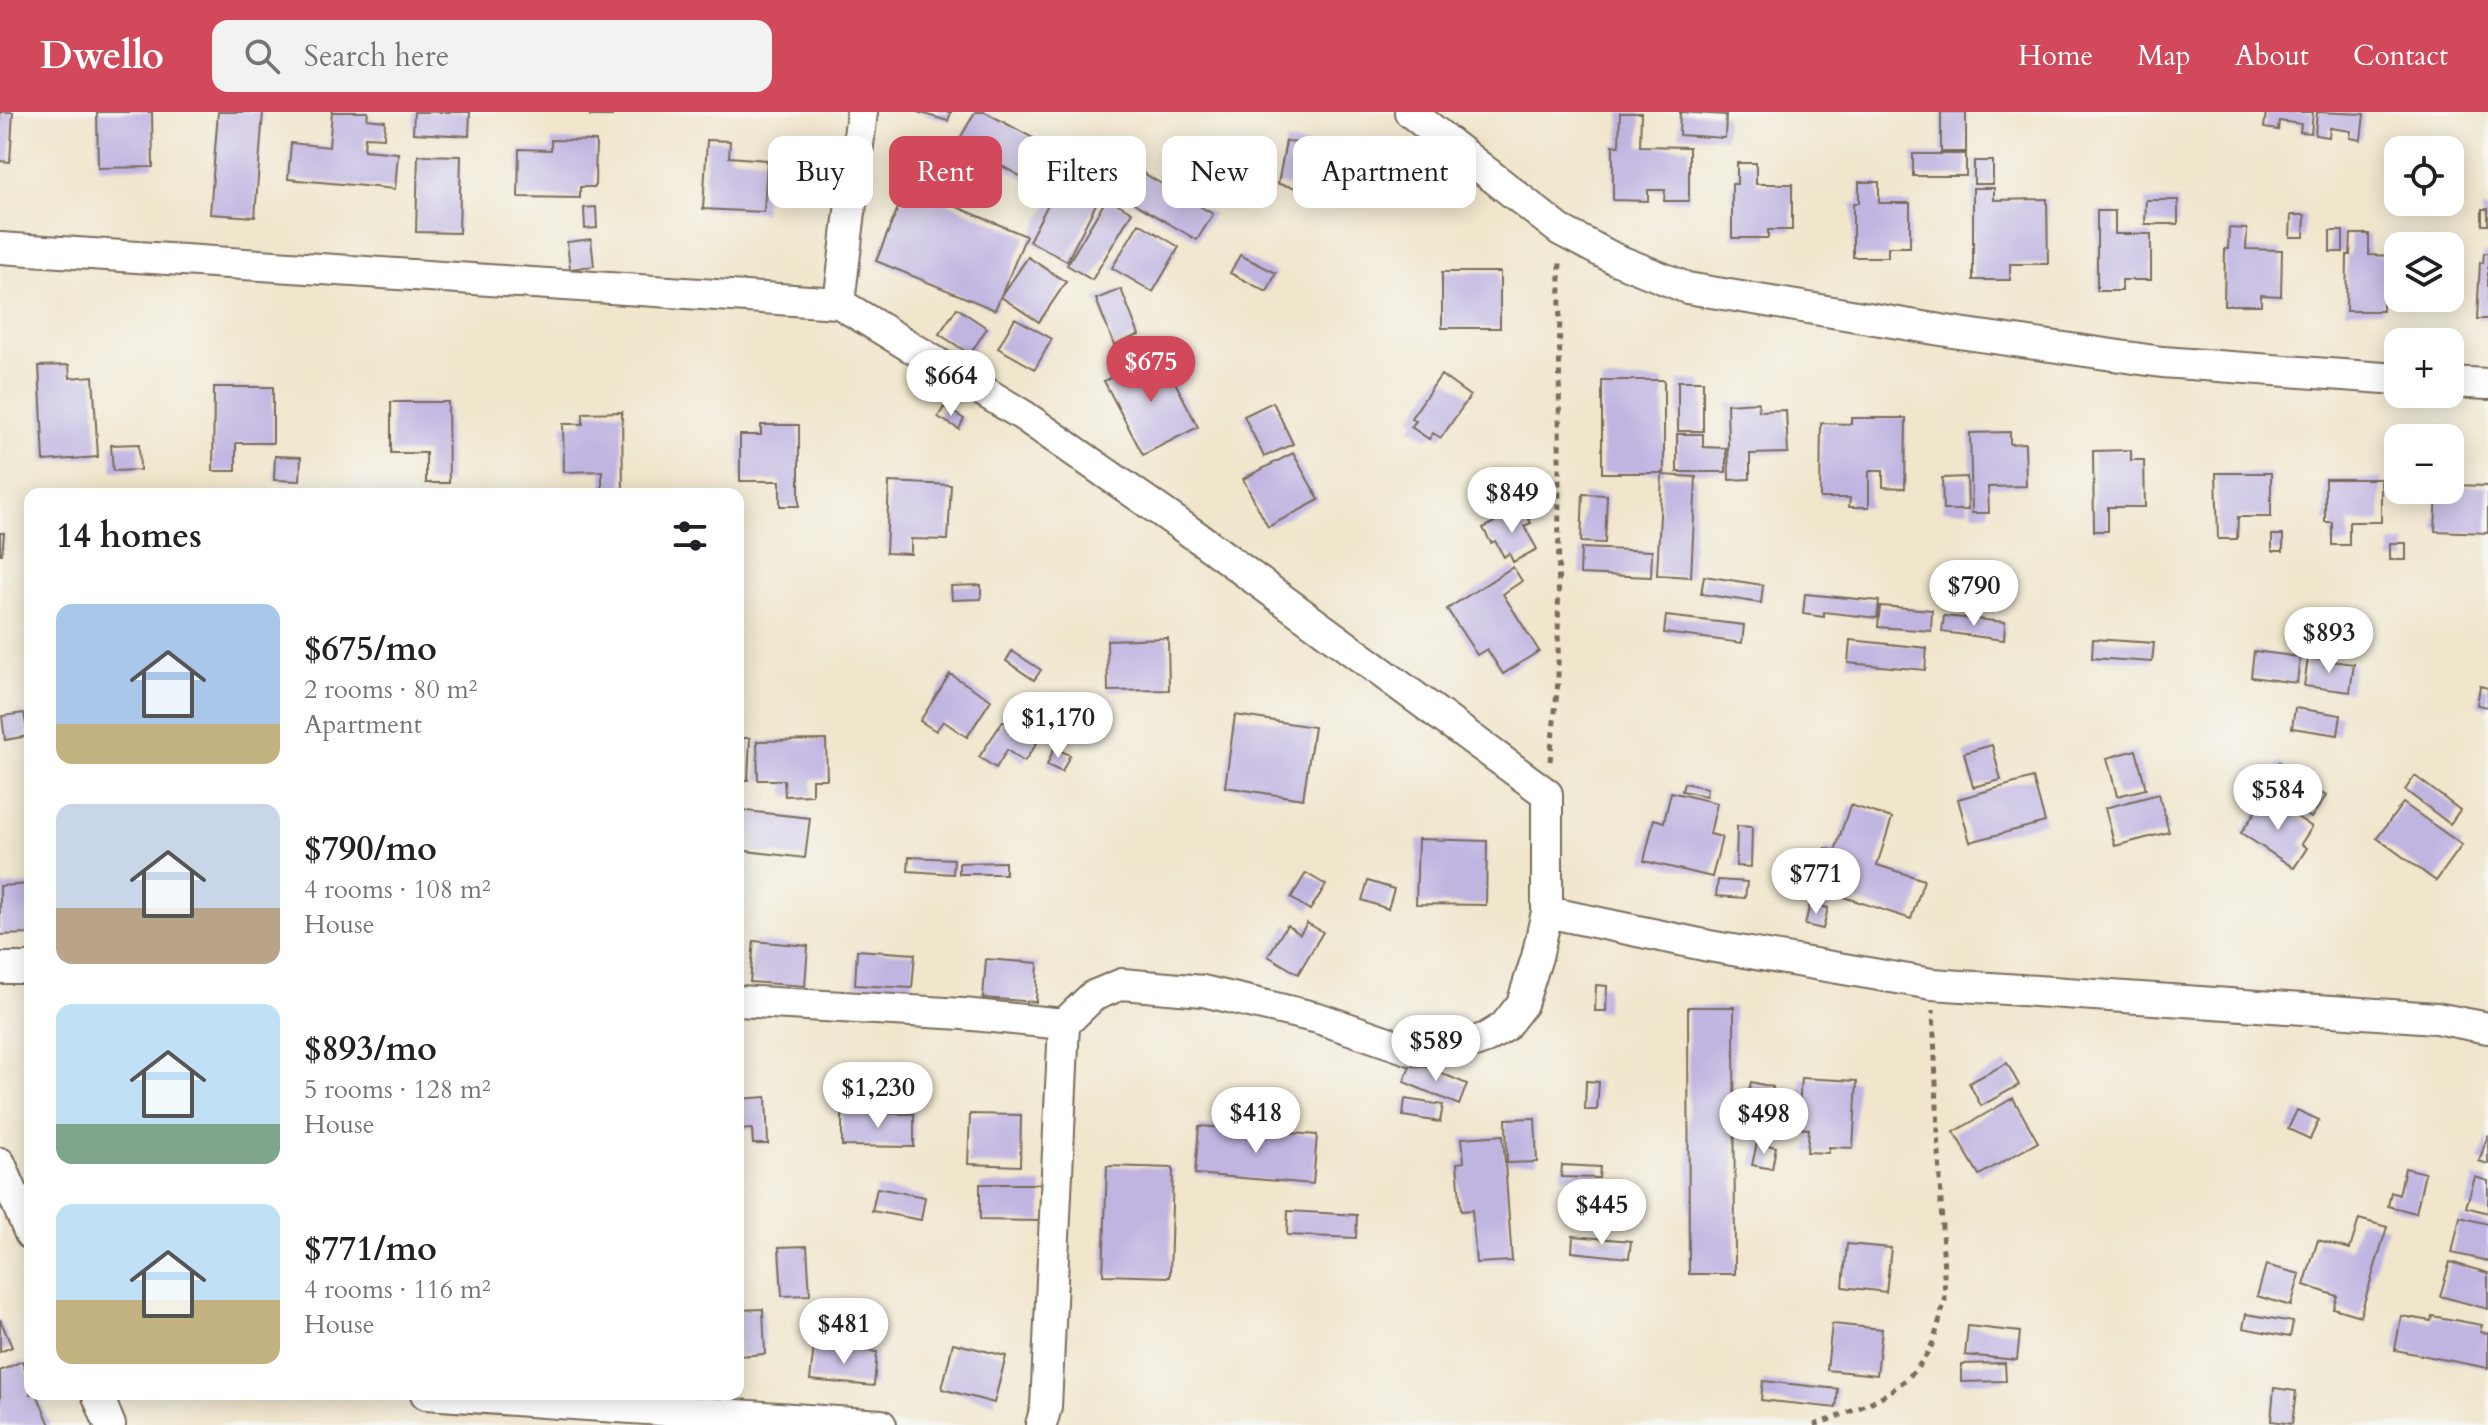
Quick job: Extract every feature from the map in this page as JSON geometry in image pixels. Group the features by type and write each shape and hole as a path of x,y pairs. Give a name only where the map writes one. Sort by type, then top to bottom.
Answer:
{"street":[{"path":"839,303 862,112"},
{"path":"1410,112 1560,230 1615,259 1687,288 1959,333 2162,362 2384,378"},
{"path":"0,248 839,303 1049,433 1199,538 1547,794 1547,912 1537,957 1522,1004 1504,1027 1486,1038 1460,1047 1411,1050 1318,1018 1203,991 1122,984 1093,996 1064,1024 1046,1407 1041,1425"},
{"path":"2464,383 2488,384"},
{"path":"1547,912 1709,946 1932,984 2436,1018 2488,1028"},
{"path":"0,968 24,968"},
{"path":"744,1001 963,1014 1064,1024"},
{"path":"0,1163 24,1220"},
{"path":"100,1400 110,1425"},
{"path":"514,1400 881,1425"}],"path":[{"path":"1547,794 1558,682 1560,230"},
{"path":"1814,1425 1858,1409 1905,1382 1932,1344 1945,1300 1932,984"}],"building":[{"path":"0,112 13,112 10,162 0,161"},
{"path":"97,112 152,112 153,167 98,168"},
{"path":"218,112 263,112 255,217 210,214"},
{"path":"332,112 368,112 367,119 385,121 384,138 365,137 364,150 398,153 395,189 288,179 291,143 329,147"},
{"path":"414,112 470,112 469,136 413,133"},
{"path":"590,112 612,112 612,116 590,116"},
{"path":"917,112 951,112 948,121"},
{"path":"975,112 985,112 1029,136 1018,136 1018,175 1002,166 1002,136 961,136"},
{"path":"1680,112 1726,115 1725,138 1679,135"},
{"path":"1941,112 1966,112 1966,152 1941,152"},
{"path":"2266,112 2313,112 2311,133 2300,132 2301,124 2279,121 2278,130 2264,128"},
{"path":"2317,112 2364,114 2361,140 2350,138 2351,131 2330,128 2329,137 2315,135"},
{"path":"1620,113 1641,113 1640,146 1689,147 1689,201 1664,201 1665,190 1648,190 1648,201 1613,200 1613,145 1619,146"},
{"path":"551,140 596,141 595,187 580,187 580,198 518,197 519,149 551,150"},
{"path":"707,140 730,141 729,157 767,160 764,212 703,209"},
{"path":"1286,141 1293,142 1293,187 1278,184"},
{"path":"1913,154 1966,154 1966,176 1913,176"},
{"path":"418,155 461,156 459,233 416,232"},
{"path":"1974,161 1993,161 1993,184 1974,184"},
{"path":"1737,163 1756,163 1756,184 1792,184 1792,230 1768,230 1768,238 1732,238 1732,184 1737,184"},
{"path":"1146,175 1162,184 1162,208 1203,208 1213,214 1197,240 1142,208 1146,208"},
{"path":"1859,182 1879,182 1879,203 1910,203 1910,247 1888,247 1888,257 1853,257 1853,203 1859,203"},
{"path":"1973,188 1994,188 1994,200 2047,199 2048,264 2010,264 2010,280 1973,280"},
{"path":"2146,200 2178,200 2178,224 2145,224"},
{"path":"596,207 597,228 585,229 584,208"},
{"path":"898,208 959,208 1026,236 995,310 876,261"},
{"path":"1046,208 1094,208 1067,261 1029,241"},
{"path":"1101,208 1125,208 1132,212 1092,280 1067,265"},
{"path":"2482,209 2488,209 2488,225 2482,225"},
{"path":"2097,211 2115,211 2115,234 2151,234 2151,280 2122,280 2122,291 2097,291"},
{"path":"2291,215 2305,215 2304,237 2290,237"},
{"path":"1139,223 1179,247 1153,292 1112,268"},
{"path":"2229,228 2247,229 2246,249 2282,250 2281,296 2261,295 2261,305 2224,305 2225,249 2228,249"},
{"path":"2330,231 2343,231 2343,252 2330,252"},
{"path":"2351,234 2369,234 2369,255 2384,256 2383,311 2346,311 2347,255 2350,255"},
{"path":"591,239 594,266 570,269 567,242"},
{"path":"2484,253 2488,253 2488,319 2477,319 2480,262 2483,263"},
{"path":"1240,255 1276,273 1267,292 1230,273"},
{"path":"1028,257 1066,282 1039,322 1001,297"},
{"path":"1442,272 1500,272 1500,328 1442,328"},
{"path":"1121,289 1139,335 1114,345 1096,299"},
{"path":"957,308 987,328 970,354 939,334"},
{"path":"1015,318 1052,339 1035,369 998,348"},
{"path":"1160,353 1198,427 1143,455 1104,381"},
{"path":"69,365 70,378 93,376 98,457 44,461 39,366"},
{"path":"1441,375 1470,396 1441,438 1433,433 1429,439 1411,427 1416,421 1411,418"},
{"path":"1602,380 1664,380 1664,473 1602,473"},
{"path":"1678,381 1703,381 1703,431 1678,431"},
{"path":"214,387 273,387 273,443 236,443 236,471 213,471"},
{"path":"391,402 448,402 449,483 426,483 426,453 391,453"},
{"path":"1273,402 1293,444 1264,457 1244,416"},
{"path":"1758,402 1759,411 1786,410 1788,453 1750,454 1750,479 1729,480 1727,404"},
{"path":"944,407 964,419 959,429 938,417"},
{"path":"622,412 623,488 602,488 602,471 564,472 563,424 583,424 583,413"},
{"path":"1851,418 1906,418 1905,488 1883,487 1883,471 1869,471 1869,507 1849,507 1850,498 1820,498 1821,423 1851,424"},
{"path":"761,425 799,425 799,506 780,506 780,481 740,481 740,435 761,435"},
{"path":"2010,432 2010,444 2025,443 2026,486 1988,487 1989,513 1972,513 1970,433"},
{"path":"1677,434 1703,434 1703,447 1726,448 1726,472 1677,472"},
{"path":"139,444 140,470 113,471 111,445"},
{"path":"2131,450 2131,460 2144,460 2145,507 2108,507 2108,531 2094,531 2093,451"},
{"path":"1293,453 1319,500 1268,527 1243,479"},
{"path":"275,456 301,457 300,481 274,480"},
{"path":"2216,473 2271,473 2271,517 2238,517 2237,539 2218,539"},
{"path":"1662,475 1696,477 1691,577 1657,575"},
{"path":"1967,477 1968,510 1943,510 1942,478"},
{"path":"2325,479 2381,479 2381,522 2349,522 2349,545 2332,545 2332,522 2325,522"},
{"path":"889,482 951,485 948,540 911,539 911,554 886,553"},
{"path":"2464,485 2488,486 2488,533 2435,531 2436,504 2464,504"},
{"path":"1583,494 1607,495 1605,543 1581,542"},
{"path":"1522,507 1531,523 1524,526 1537,549 1513,562 1509,553 1504,557 1495,541 1491,543 1483,528"},
{"path":"0,533 4,533 2,554 0,554"},
{"path":"2272,535 2283,535 2283,551 2272,551"},
{"path":"2390,543 2406,543 2406,560 2390,560"},
{"path":"1581,548 1652,551 1651,577 1580,574"},
{"path":"1513,567 1522,581 1503,594 1539,651 1503,674 1487,649 1477,655 1447,609"},
{"path":"1704,576 1763,585 1761,603 1701,594"},
{"path":"981,585 981,599 952,600 951,586"},
{"path":"1805,594 1879,601 1877,618 1824,612 1824,617 1803,614"},
{"path":"1880,606 1932,610 1931,631 1878,627"},
{"path":"1666,616 1744,625 1742,643 1664,633"},
{"path":"1944,616 2005,622 2004,640 1942,632"},
{"path":"1168,638 1169,690 1108,691 1107,640"},
{"path":"2093,639 2154,643 2152,662 2092,658"},
{"path":"1850,640 1927,648 1925,670 1848,663"},
{"path":"1012,651 1041,670 1034,680 1006,661"},
{"path":"2254,651 2300,657 2297,683 2251,677"},
{"path":"2308,658 2354,664 2350,692 2304,686"},
{"path":"950,674 991,700 967,737 943,721 936,731 920,721"},
{"path":"2480,686 2488,688 2488,707 2477,705"},
{"path":"1055,693 1085,696 1081,731 1052,728"},
{"path":"2295,708 2341,715 2338,735 2292,728"},
{"path":"24,713 24,737 5,740 2,716"},
{"path":"1235,715 1314,727 1303,799 1225,787"},
{"path":"1003,721 1037,743 1024,762 1007,750 996,768 979,757"},
{"path":"744,738 750,738 748,780 744,780"},
{"path":"826,740 827,779 812,779 812,795 785,796 784,780 758,780 757,741"},
{"path":"1992,745 2001,780 1973,787 1964,753"},
{"path":"1054,748 1070,755 1062,772 1047,765"},
{"path":"2136,750 2146,789 2117,796 2107,758"},
{"path":"2279,762 2326,796 2311,818 2263,784"},
{"path":"2415,776 2460,810 2450,824 2405,790"},
{"path":"2033,778 2045,822 1970,842 1958,799"},
{"path":"1684,783 1707,788 1706,796 1682,791"},
{"path":"1671,792 1717,803 1710,834 1722,837 1712,877 1644,861 1654,819 1664,822"},
{"path":"2159,794 2169,832 2115,846 2105,808"},
{"path":"2266,796 2312,827 2301,844 2307,848 2294,868 2241,833"},
{"path":"2403,803 2462,845 2436,881 2377,838"},
{"path":"1850,805 1892,818 1877,865 1924,880 1911,919 1813,887 1826,848 1835,851"},
{"path":"744,811 810,818 805,858 744,851"},
{"path":"1737,826 1752,827 1751,867 1736,866"},
{"path":"1418,839 1487,841 1486,905 1416,904"},
{"path":"909,857 954,859 953,874 908,871"},
{"path":"1005,862 1005,874 959,874 959,863"},
{"path":"1306,873 1326,885 1310,910 1291,898"},
{"path":"1718,880 1747,882 1745,898 1716,896"},
{"path":"1368,881 1394,889 1388,909 1362,900"},
{"path":"24,884 24,934 0,935 0,886"},
{"path":"1810,903 1828,908 1823,929 1805,925"},
{"path":"1307,923 1323,932 1298,974 1268,956 1287,925 1300,934"},
{"path":"754,941 808,946 805,986 750,982"},
{"path":"857,950 915,954 912,988 855,985"},
{"path":"986,959 1038,963 1036,1002 983,998"},
{"path":"1596,985 1607,986 1606,1011 1595,1011"},
{"path":"1688,1007 1734,1007 1735,1274 1689,1274"},
{"path":"1412,1061 1467,1084 1459,1105 1404,1082"},
{"path":"2007,1063 2019,1085 1981,1106 1969,1083"},
{"path":"1801,1078 1857,1081 1853,1148 1829,1147 1829,1153 1807,1152 1809,1129 1798,1128"},
{"path":"1586,1081 1599,1082 1597,1110 1585,1110"},
{"path":"1751,1082 1773,1087 1766,1115 1744,1110"},
{"path":"766,1097 768,1144 753,1144 752,1129 744,1130 744,1099"},
{"path":"2013,1098 2038,1142 1979,1175 1954,1132"},
{"path":"1405,1099 1443,1105 1440,1122 1403,1116"},
{"path":"2297,1110 2319,1120 2310,1139 2288,1129"},
{"path":"842,1113 914,1114 914,1147 842,1146"},
{"path":"970,1114 1021,1115 1020,1166 968,1164"},
{"path":"1535,1118 1537,1162 1507,1163 1506,1119"},
{"path":"1199,1126 1317,1135 1313,1184 1195,1174"},
{"path":"1503,1135 1512,1261 1476,1263 1472,1210 1461,1211 1457,1163 1464,1162 1462,1138"},
{"path":"2488,1135 2488,1164 2479,1161"},
{"path":"1757,1143 1776,1147 1772,1169 1752,1165"},
{"path":"1562,1165 1600,1167 1599,1178 1561,1177"},
{"path":"1107,1166 1173,1168 1170,1277 1103,1275"},
{"path":"2405,1168 2425,1173 2416,1213 2388,1206 2391,1192 2399,1195"},
{"path":"2475,1177 2488,1181 2488,1213 2466,1207"},
{"path":"980,1184 1042,1184 1042,1221 980,1220"},
{"path":"877,1188 925,1197 921,1220 872,1211"},
{"path":"1288,1211 1357,1215 1356,1238 1287,1235"},
{"path":"2460,1217 2488,1224 2488,1261 2452,1253"},
{"path":"2359,1219 2387,1227 2360,1316 2333,1308 2337,1296 2304,1285 2318,1240 2350,1249"},
{"path":"1573,1236 1631,1241 1629,1258 1572,1252"},
{"path":"1847,1244 1891,1248 1886,1292 1843,1287"},
{"path":"807,1246 810,1295 782,1296 779,1247"},
{"path":"2450,1262 2488,1273 2488,1309 2440,1296"},
{"path":"2266,1265 2300,1274 2291,1306 2257,1296"},
{"path":"763,1309 765,1354 744,1356 744,1310"},
{"path":"2246,1314 2293,1322 2290,1337 2243,1328"},
{"path":"2401,1316 2431,1321 2432,1316 2482,1325 2480,1332 2488,1333 2488,1368 2395,1350"},
{"path":"0,1319 12,1347 0,1352"},
{"path":"1832,1324 1882,1329 1877,1375 1827,1370"},
{"path":"1968,1326 2020,1332 2017,1360 1965,1355"},
{"path":"953,1343 1006,1356 994,1403 942,1389"},
{"path":"814,1346 877,1352 874,1386 810,1380"},
{"path":"22,1361 24,1400 40,1400 50,1425 0,1425 0,1371"},
{"path":"2005,1363 2006,1381 1961,1382 1961,1364"},
{"path":"1763,1381 1838,1389 1836,1408 1761,1400"},
{"path":"2274,1388 2296,1391 2292,1424 2271,1421"}]}
